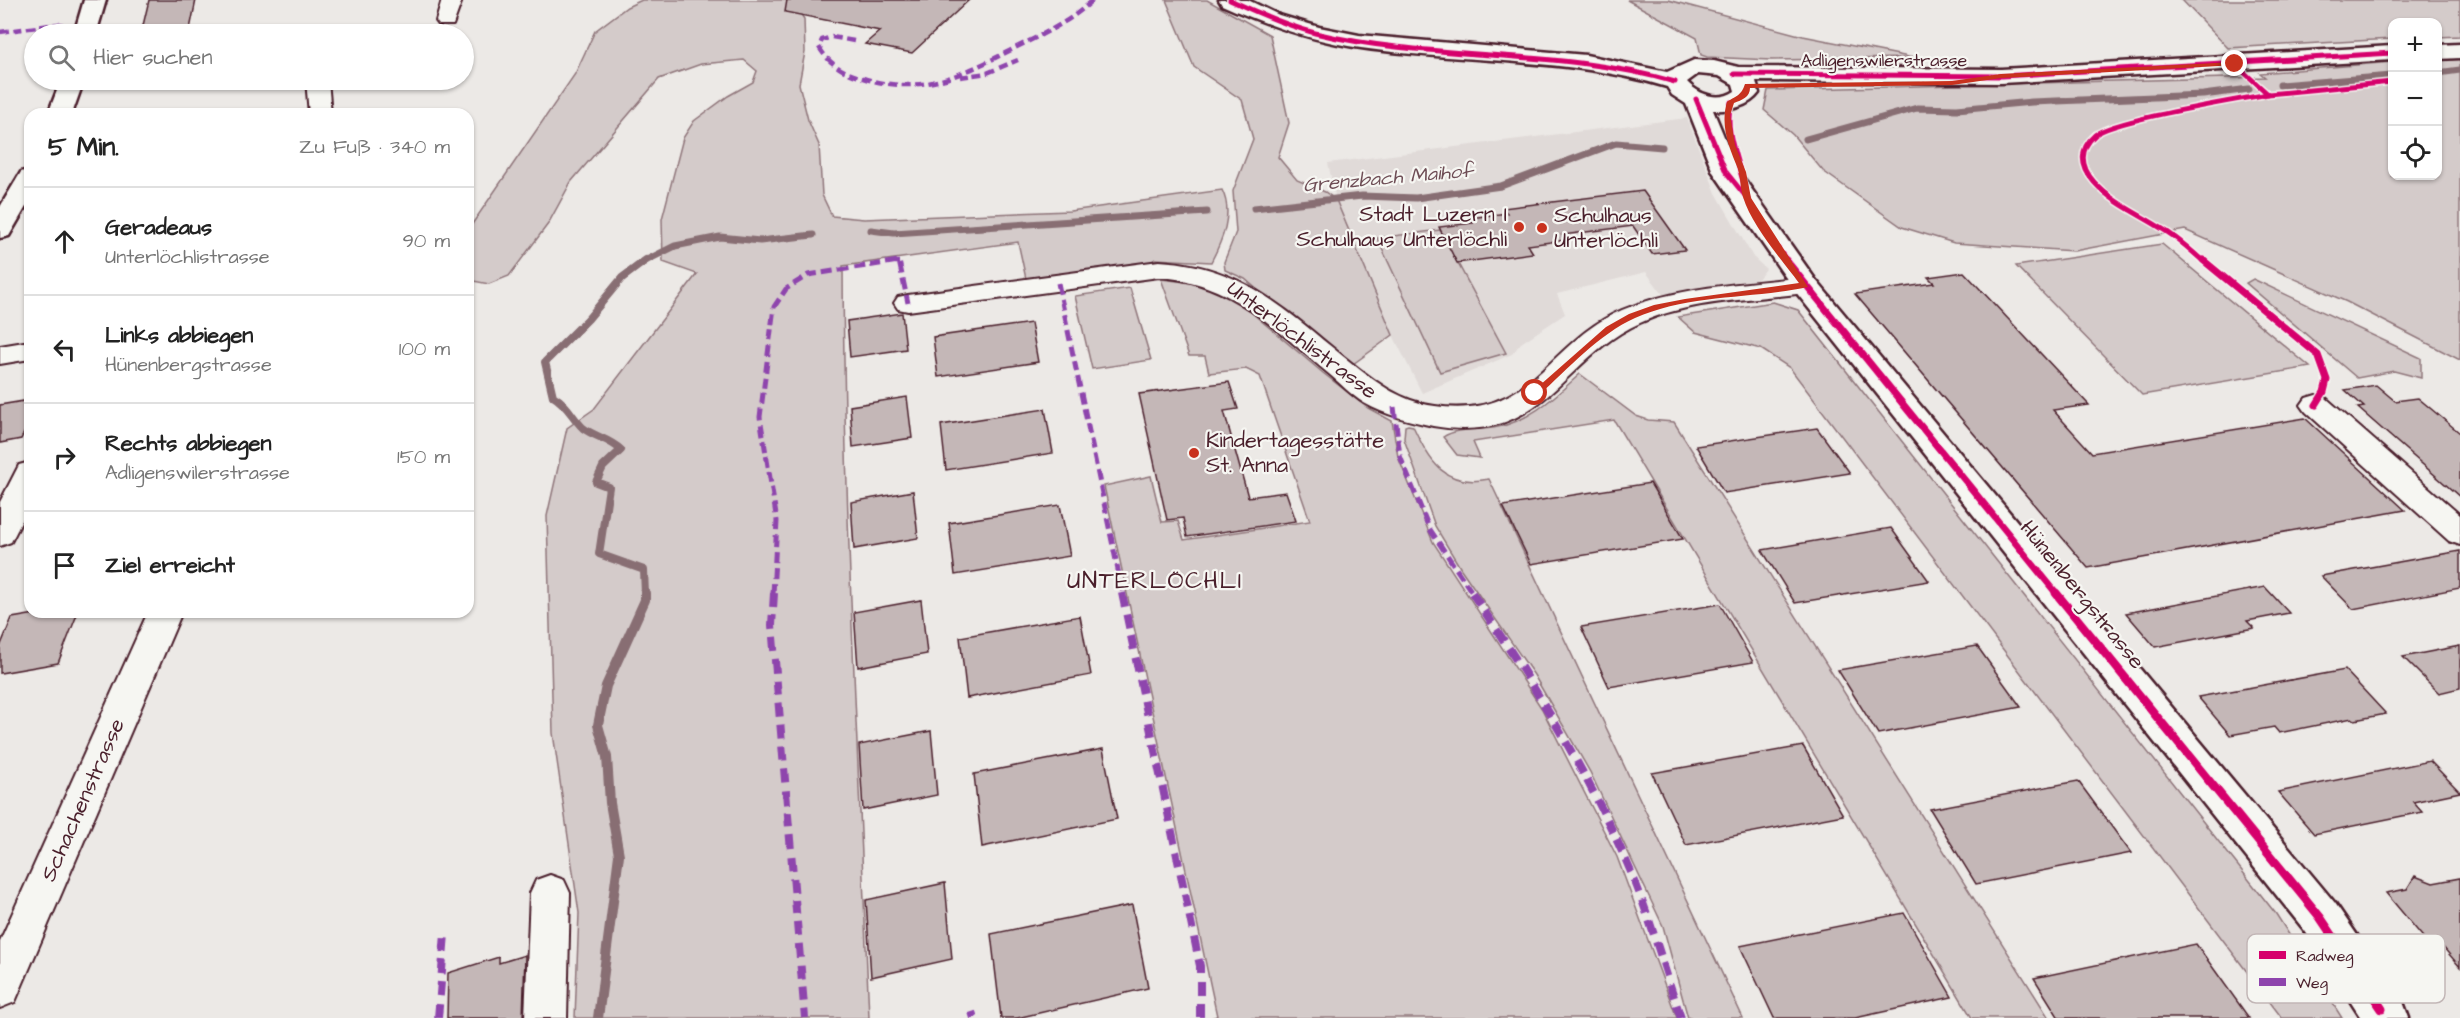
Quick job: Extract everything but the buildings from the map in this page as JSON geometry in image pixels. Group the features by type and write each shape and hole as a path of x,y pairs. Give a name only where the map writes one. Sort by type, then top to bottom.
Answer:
{"main road":[{"path":"88,24 95,0"},
{"path":"1230,0 1274,20 1330,36 1419,47 1585,62 1679,76 1708,67 1737,87 1714,103 1685,94 1679,76"},
{"path":"2442,52 2460,51"},
{"name":"Adligenswilerstrasse","path":"1737,87 1952,83 2001,76 2388,53"},
{"name":"Hünenbergstrasse","path":"1737,87 1727,115 1728,133 1743,172 1747,198"},
{"path":"62,108 68,90"},
{"name":"Hünenbergstrasse","path":"1696,99 1726,172 1747,198 1770,237 1805,285 2333,934"},
{"path":"0,230 24,188"}],"street":[{"path":"447,21 452,0"},
{"path":"318,90 319,108"},
{"name":"Unterlöchlistrasse","path":"908,303 1159,269 1188,270 1221,280 1247,293 1373,395 1394,407 1444,417 1467,418 1499,413 1522,402 1609,329 1632,316 1657,307 1805,285"},
{"path":"0,355 24,351"},
{"path":"2316,405 2460,533"},
{"path":"0,534 24,485"},
{"name":"Schachenstrasse","path":"0,988 162,618"},
{"path":"546,1018 550,893"}],"shaded area":[{"path":"642,0 791,0 804,19 805,52 799,84 808,120 819,145 822,195 832,216 864,219 1070,211 1222,190 1225,199 1227,218 1225,227 1211,262 1155,259 1150,263 1026,279 1018,242 843,266 849,548 869,1018 575,1018 579,913 553,733 547,516 567,428 594,409 697,274 663,262 662,219 683,138 694,121 728,96 753,82 757,71 744,60 701,64 659,79 571,182 548,224 509,276 489,284 474,281 474,221 575,74 595,31 627,7"},
{"path":"1166,0 1207,0 1270,35 1289,123 1278,157 1297,180 1325,192 1336,200 1393,335 1353,364 1331,355 1245,279 1225,270 1224,262 1236,232 1233,191 1253,139 1242,100 1194,67"},
{"path":"1627,0 1668,0 1803,36 1914,58 1771,60 1707,57 1701,55 1697,38"},
{"path":"2182,0 2460,0 2460,36 2442,37 2442,18 2388,18 2388,39 2228,48"},
{"path":"2460,58 2460,360 2347,302 2185,230 2074,251 1954,243 1902,227 1823,171 1793,135 1764,110 1768,90 2265,77 2260,73 2388,62 2388,180 2442,180 2442,59"},
{"name":"Schulhaus Unterlöchli","path":"1687,118 1716,193 1753,257 1766,269 1758,279 1748,285 1665,297 1646,272 1557,294 1565,314 1521,343 1512,354 1422,393 1393,335 1336,200 1328,163"},
{"path":"1440,230 1506,353 1440,372 1377,238"},
{"path":"2162,244 2310,367 2142,395 2016,266"},
{"path":"1161,279 1210,285 1233,297 1323,373 1368,408 1392,421 1398,457 1433,542 1542,709 1617,857 1677,1018 1211,1018 1217,1016 1104,486 1151,476 1162,522 1178,521 1184,540 1310,521 1260,376 1246,369 1209,373 1205,356 1189,356"},
{"path":"2253,279 2421,358 2421,378 2394,371 2357,378 2246,283"},
{"path":"1130,288 1151,360 1092,369 1075,296"},
{"path":"1773,302 1798,310 2276,914 2289,934 2247,934 2247,972 1790,368 1761,349 1695,332 1678,317"},
{"path":"1580,374 1636,416 1648,420 1674,422 2049,1018 1972,1018 1614,420 1473,442 1480,458 1457,455 1443,437 1462,430 1498,427 1522,419 1542,406"},
{"path":"1405,426 1413,426 1433,461 1450,476 1474,481 1489,479 1743,1018 1688,1018 1663,926 1590,772 1534,675 1461,569 1435,526 1404,439"},
{"path":"2271,1003 2332,1003 2342,1018 2282,1018"}],"waterway":[{"path":"2442,72 2460,70"},
{"path":"2280,85 2388,76"},
{"name":"Grenzbach Maihof","path":"1806,139 1917,108 1957,109 2032,102 2203,95 2249,89"},
{"name":"Grenzbach Maihof","path":"1254,208 1362,196 1416,198 1501,186 1616,143 1662,147"},
{"name":"Grenzbach Maihof","path":"871,230 894,233 1207,212"},
{"name":"Grenzbach Maihof","path":"644,262 675,246 720,237 760,241 813,235"},
{"name":"Grenzbach Maihof","path":"644,262 622,278 588,319 545,362 553,396 566,407 583,428 621,450 603,467 596,482 609,487 599,554 644,570 645,594"},
{"name":"Grenzbach Maihof","path":"598,1018 619,855 610,803 607,757 598,725 606,686 645,600 645,594"}],"marked path":[{"path":"854,41 832,37 822,40 819,47 831,62 841,69 880,84 900,86 939,82 1046,33 1076,15 1093,0"},
{"path":"0,32 24,29"},
{"path":"960,77 987,73 1018,60"},
{"path":"805,1018 772,625 777,521 760,417 774,307 786,289 808,275 899,261 908,303"},
{"path":"1058,283 1200,966 1200,1018"},
{"path":"1394,407 1400,456 1429,528 1534,685 1581,768 1634,880 1681,1018"},
{"path":"438,1018 445,934"},
{"path":"972,1012 974,1018"}],"cycle path":[{"path":"1230,0 1271,19 1315,32 1359,41 1404,47 1586,62 1675,82"},
{"path":"1734,74 2001,76 2388,53"},
{"path":"2235,64 2268,94 2133,122 2097,133 2084,147 2082,163 2094,182 2122,205 2172,235 2318,355 2325,369 2327,380 2324,392 2316,405"},
{"path":"2268,94 2388,82"},
{"path":"1696,99 1726,172 1747,198 1770,238 1805,285 2320,917 2331,934"},
{"path":"1731,102 1729,129 1732,145 1743,173 1747,198"},
{"path":"2378,1003 2382,1009"}],"place":[{"name":"Stadt Luzern I Schulhaus Unterlöchli","path":"1519,227"},
{"name":"Schulhaus Unterlöchli","path":"1542,228"},
{"name":"Kindertagesstätte St. Anna","path":"1194,453"}],"district":[{"name":"UNTERLÖCHLI","path":"1155,581"}],"route":[{"path":"1535,393 1609,329 1632,316 1657,307 1805,285 1770,237 1747,198 1743,172 1731,145 1727,115 1731,102 1747,93 1747,86 1824,83 1952,83 2001,76 2235,64"}]}
